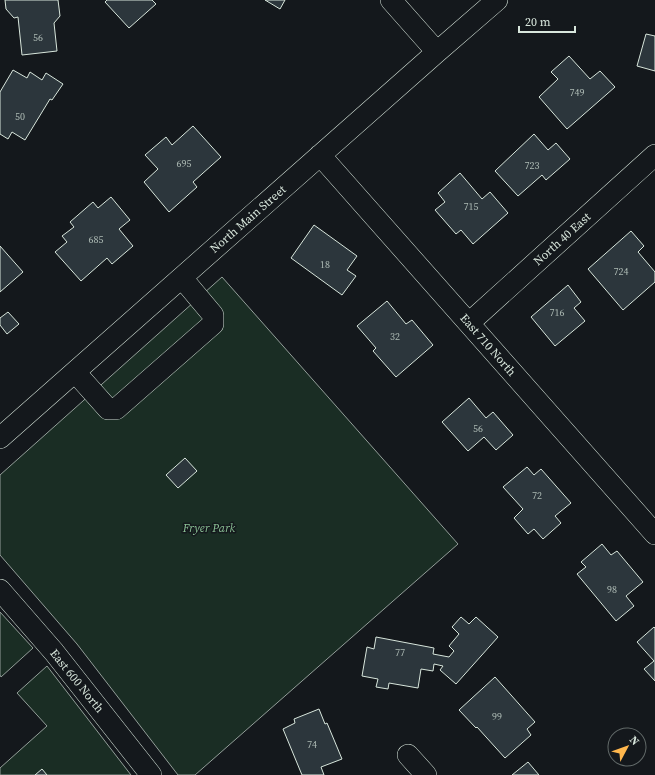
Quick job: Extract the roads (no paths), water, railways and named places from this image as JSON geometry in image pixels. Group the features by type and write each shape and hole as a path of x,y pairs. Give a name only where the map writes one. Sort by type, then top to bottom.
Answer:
{"street":[{"path":"391,0 437,52"},
{"name":"North Main Street","path":"0,438 497,0"},
{"name":"East 710 North","path":"320,155 655,534"},
{"name":"North 40 East","path":"469,323 655,155"},
{"path":"75,372 108,409 116,409 213,324 213,315 182,278"},
{"name":"East 600 North","path":"0,590 54,652 151,775"},
{"path":"408,755 426,775"}],"park label":[{"name":"Fryer Park","path":"209,528"}]}
